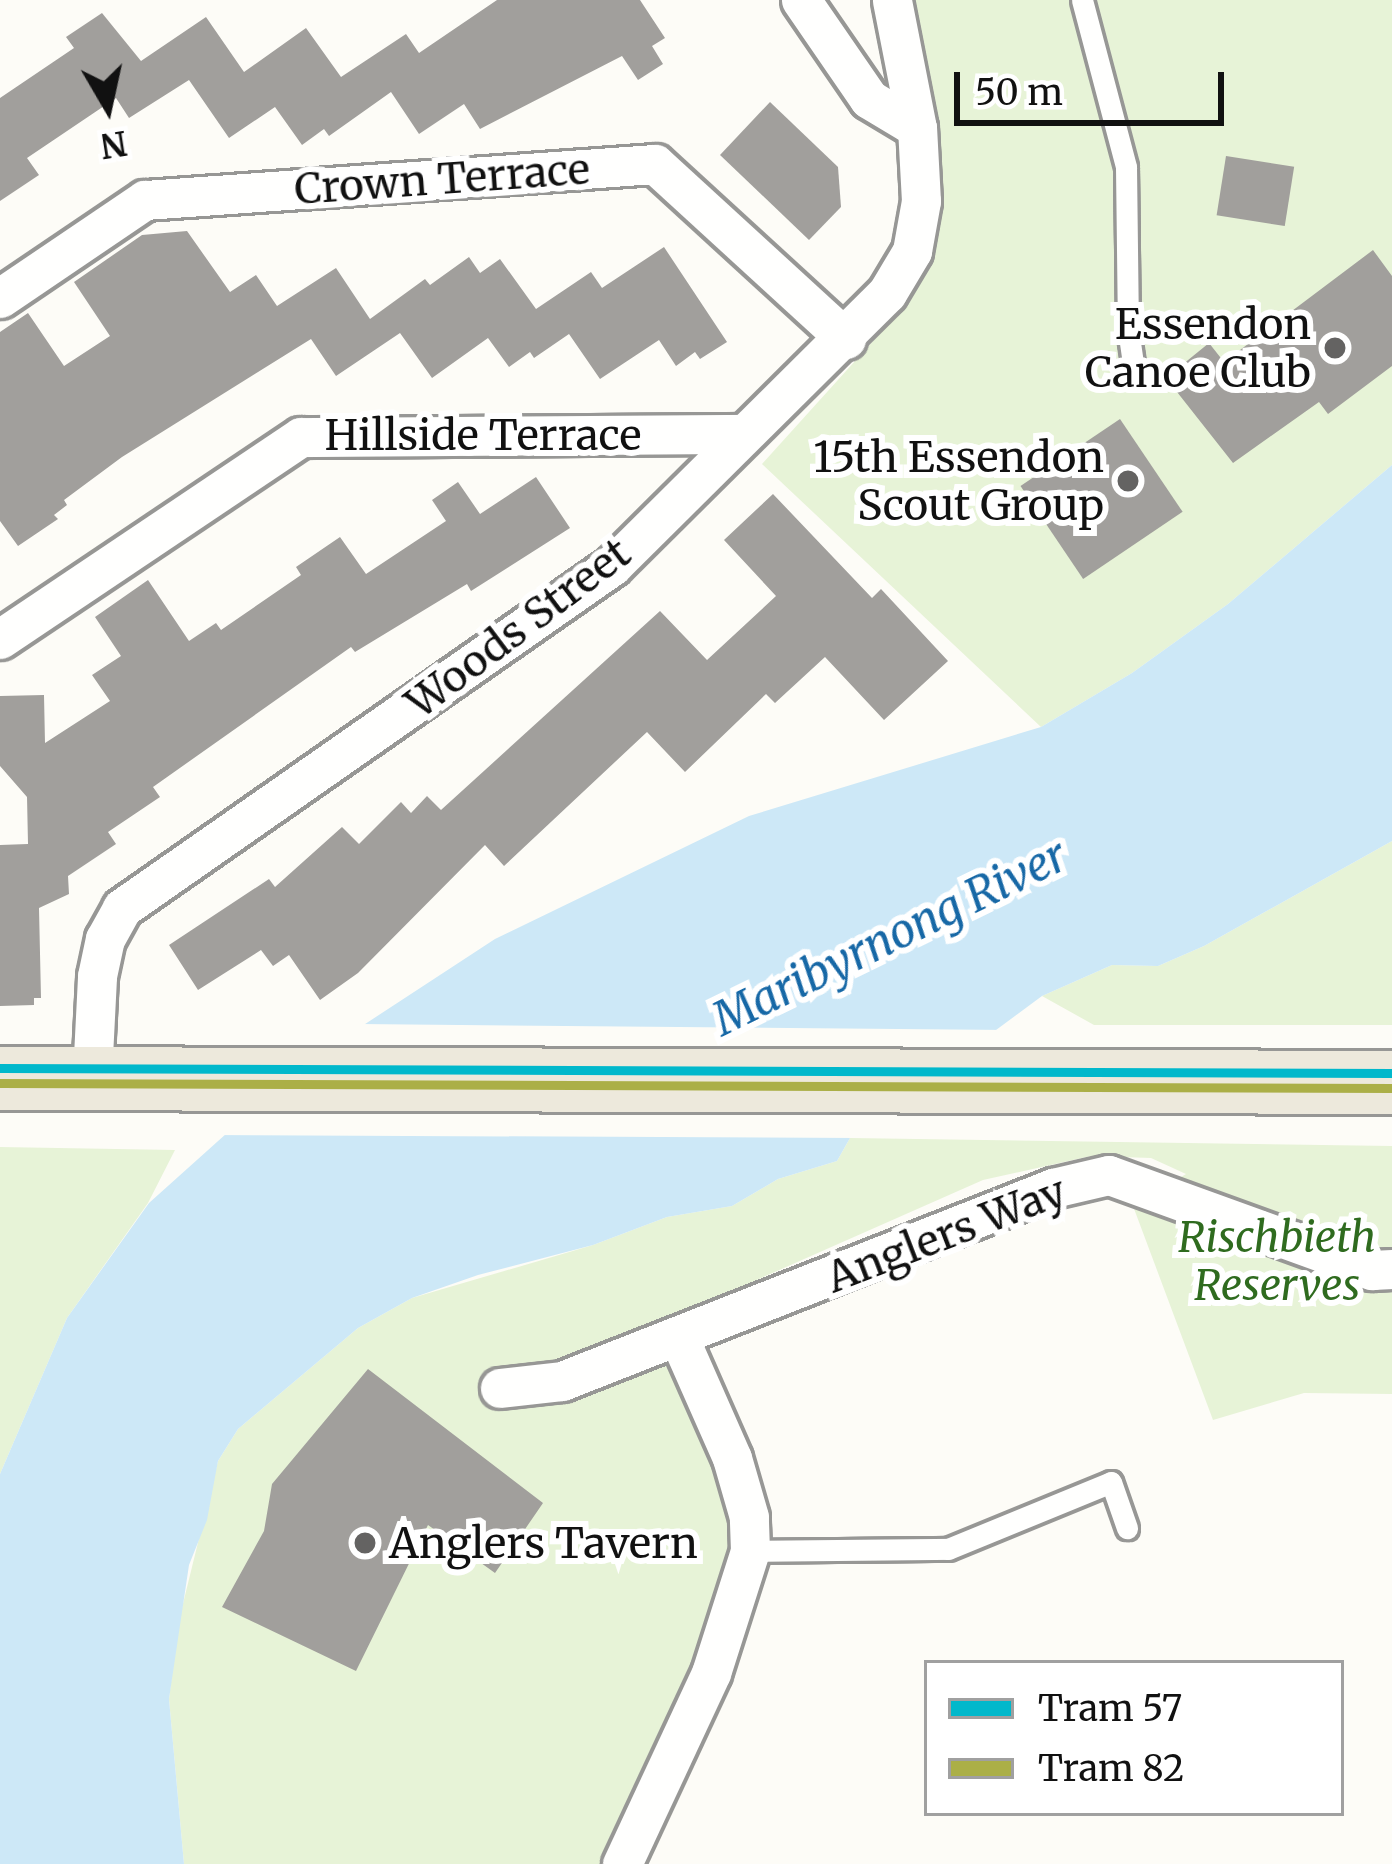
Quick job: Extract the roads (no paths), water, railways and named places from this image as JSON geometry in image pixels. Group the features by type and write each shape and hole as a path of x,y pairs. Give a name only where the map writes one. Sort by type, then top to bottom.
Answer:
{"main road":[{"path":"0,1078 249,1075 1392,1082"}],"street":[{"path":"801,0 869,99 917,128"},
{"name":"Woods Street","path":"92,1076 97,976 105,939 122,908 612,566 741,434 846,339 887,293 912,250 921,201 917,128 892,0"},
{"name":"Crown Terrace","path":"0,298 146,200 655,164 846,339"},
{"name":"Hillside Terrace","path":"7,622 301,436 741,434"},
{"name":"Anglers Way","path":"500,1388 562,1382 1053,1188 1109,1175 1372,1270 1392,1269"},
{"path":"622,1864 711,1673 750,1551 749,1517 732,1458 680,1338"}],"lane":[{"path":"1082,0 1126,167 1128,329 1134,370"},
{"path":"750,1551 948,1549 1111,1482 1126,1528"}],"water":[{"name":"Maribyrnong River","path":"1392,465 1392,841 1204,946 1158,966 1112,965 1042,996 850,1138 837,1161 778,1179 732,1206 667,1217 593,1245 412,1298 358,1328 238,1429 218,1461 207,1520 189,1565 169,1699 184,1864 0,1864 0,1474 67,1318 149,1203 304,1064 495,939 749,816 1041,727 1132,673 1228,604"}],"tram line":[{"name":"57","path":"0,1068 1392,1073"},
{"name":"82","path":"0,1083 1392,1088"}],"place":[{"name":"Essendon Canoe Club","path":"1335,348"},
{"name":"15th Essendon Scout Group","path":"1128,481"},
{"name":"Anglers Tavern","path":"365,1543"}],"park label":[{"name":"Rischbieth Reserves","path":"1277,1261"}]}
